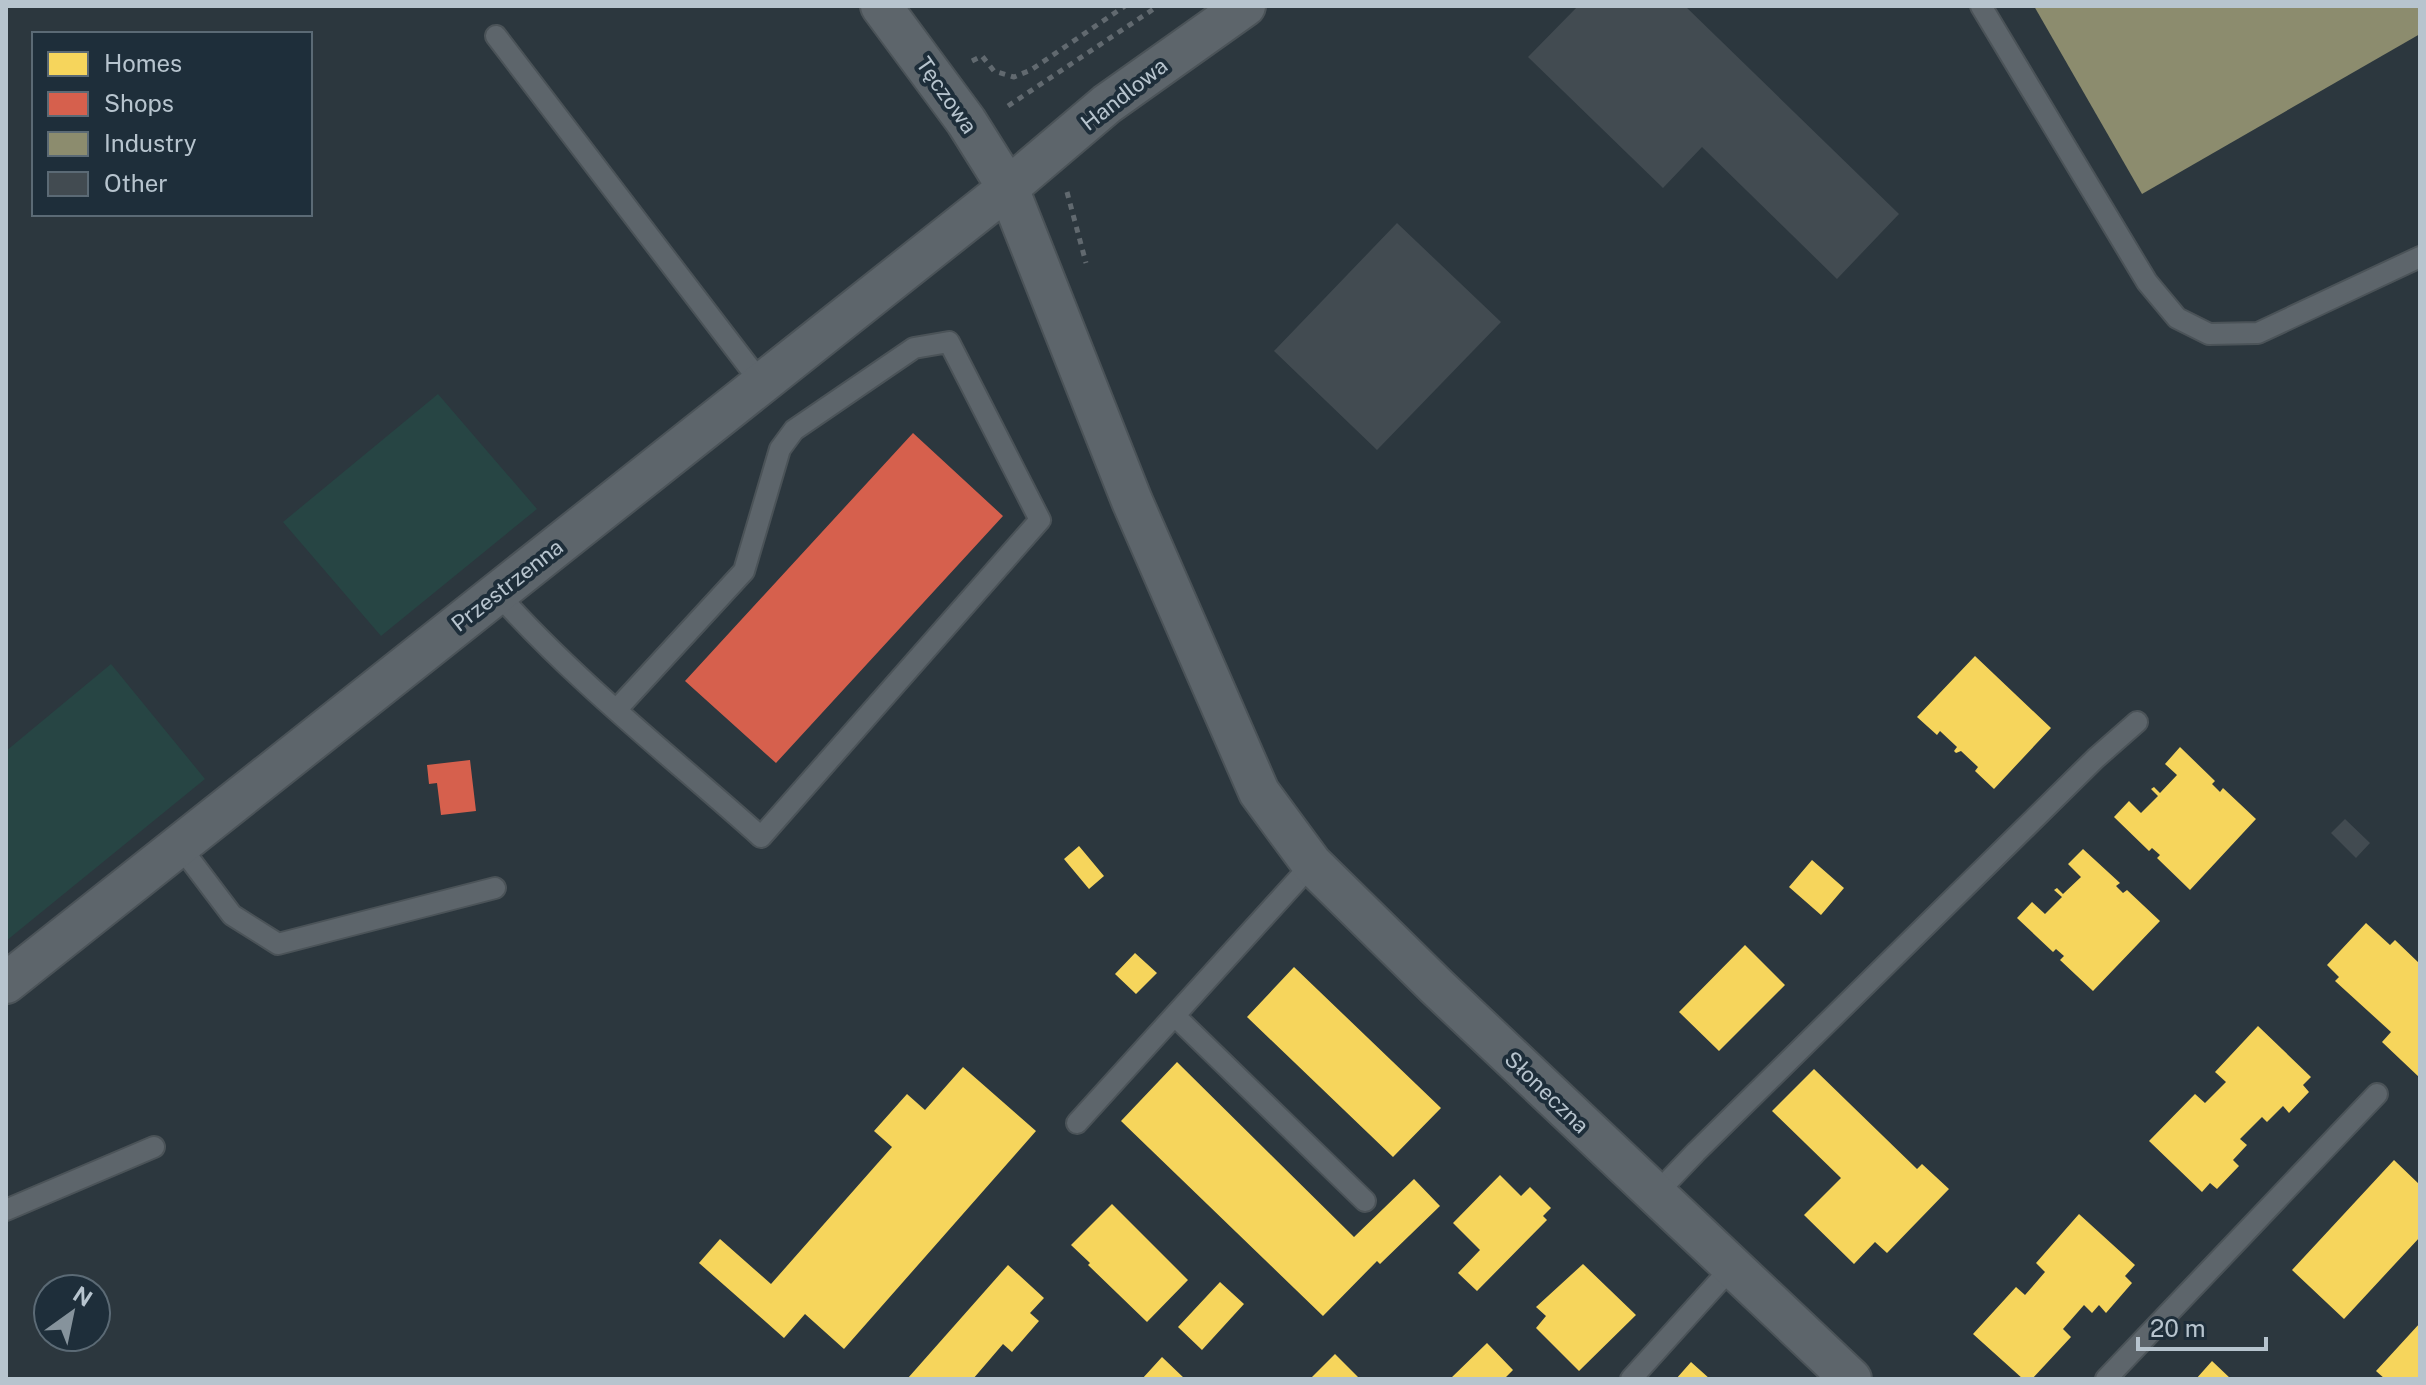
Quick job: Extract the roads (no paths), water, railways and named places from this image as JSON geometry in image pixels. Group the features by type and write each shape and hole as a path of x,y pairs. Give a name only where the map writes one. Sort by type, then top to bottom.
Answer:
{"street":[{"name":"Tęczowa","path":"881,6 966,121 1008,188 1132,501 1259,792"},
{"name":"Handlowa","path":"1008,188 1107,104 1245,6"},
{"name":"Przestrzenna","path":"6,983 1008,188"},
{"name":"Słoneczna","path":"1259,792 1312,864 1851,1379"}],"lane":[{"path":"1981,6 2147,282 2177,318 2209,334 2258,333 2420,257"},
{"path":"496,36 762,384"},
{"path":"497,593 537,637 617,709 761,837 1040,520 949,342 914,348 794,430 780,449 744,571 617,709"},
{"path":"1655,1195 2074,780 2137,722"},
{"path":"179,845 232,915 278,944 495,888"},
{"path":"1077,1123 1312,864"},
{"path":"1175,1016 1365,1201"},
{"path":"2106,1379 2377,1094"},
{"path":"6,1210 154,1147"},
{"path":"1631,1379 1732,1267"}]}
